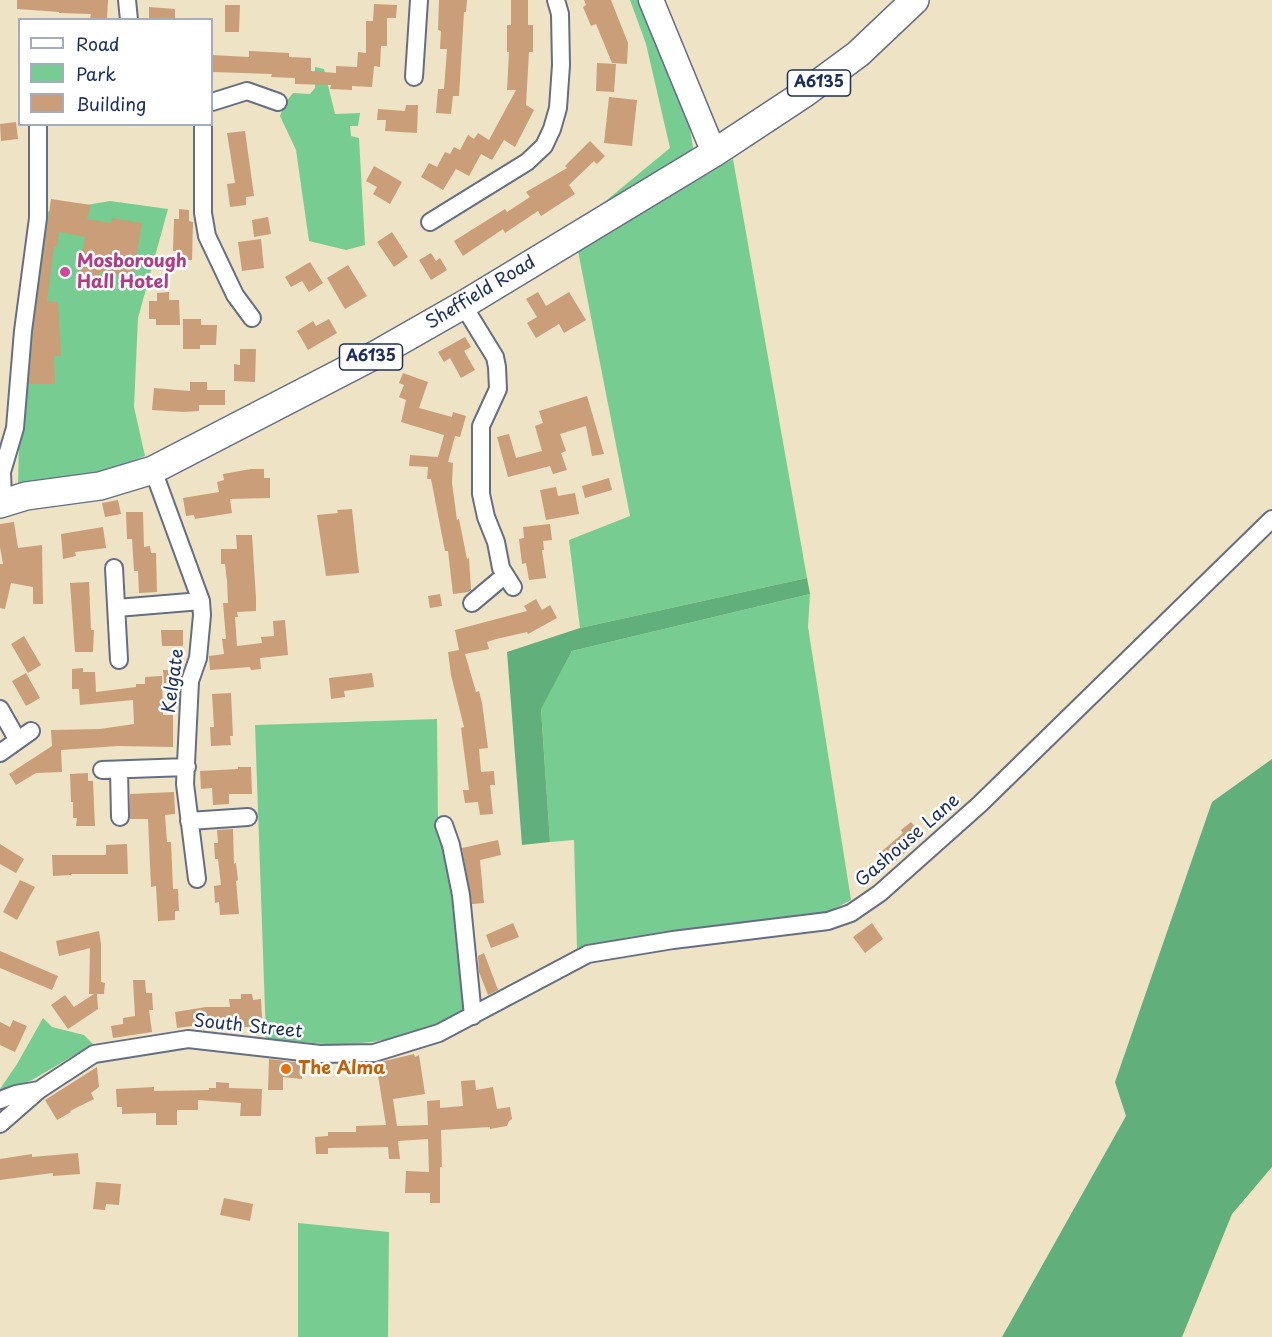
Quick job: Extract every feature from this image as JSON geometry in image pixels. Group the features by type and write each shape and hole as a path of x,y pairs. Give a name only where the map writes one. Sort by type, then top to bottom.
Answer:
{"main road":[{"name":"Sheffield Road","path":"2,503 26,496 100,486 153,470 223,436 299,393 377,354 463,305 714,153 806,93 858,54 915,0"}],"street":[{"path":"127,0 129,18"},
{"path":"414,77 419,0"},
{"path":"430,222 528,162 544,146 558,108 561,54 560,14 556,0"},
{"path":"651,0 714,153"},
{"path":"213,102 247,91 278,102"},
{"path":"2,503 2,472 15,428 23,331 38,218 38,126"},
{"path":"203,126 203,213 207,237 236,295 252,318"},
{"path":"463,305 495,357 498,375 498,389 481,426 481,494 486,517 509,582 472,603"},
{"name":"Kelgate","path":"153,470 201,601 198,658 190,681 185,784 196,879"},
{"name":"Gashouse Lane","path":"473,1016 588,954 673,940 828,921 851,913 880,893 980,804 1272,519"},
{"path":"114,568 119,660"},
{"path":"117,608 201,601"},
{"path":"0,709 24,735 0,753"},
{"path":"120,817 110,770 187,767"},
{"path":"189,820 248,818"},
{"path":"444,825 451,845 461,895 473,1016"},
{"name":"South Street","path":"0,1124 39,1090 94,1054 188,1039 320,1054 374,1053 439,1033 473,1016"},
{"path":"0,1100 16,1094 39,1090"}],"green space":[{"path":"630,0 642,0 690,129 693,147 689,158 574,227 670,148 646,44"},
{"path":"315,67 324,69 335,114 360,113 358,126 350,126 351,136 359,138 365,245 346,250 309,241 296,150 280,116 285,103 293,93 310,94 315,88"},
{"path":"733,159 807,578 580,628 569,540 630,516 578,251"},
{"path":"110,201 168,209 138,318 134,407 145,456 113,469 18,486 24,384 45,212"},
{"path":"807,578 810,594 572,651 541,709 550,842 522,845 507,652 580,628"},
{"path":"810,594 808,627 851,900 822,915 577,949 574,840 550,842 541,708 572,651"},
{"path":"437,719 438,823 457,904 466,1014 399,1037 372,1042 338,1045 266,1039 255,725"},
{"path":"1272,759 1272,1167 1232,1214 1182,1337 1002,1337 1126,1116 1115,1082 1212,802"},
{"path":"43,1018 52,1027 84,1035 93,1044 32,1080 0,1093 0,1089"},
{"path":"298,1223 389,1232 388,1337 298,1337"}],"building":[{"path":"17,0 108,0 107,18 90,18 91,14 17,9"},
{"path":"439,0 467,0 466,12 464,12 459,96 453,96 451,114 436,113 438,89 444,89 447,49 440,49"},
{"path":"511,0 528,0 528,25 533,25 533,52 529,52 526,105 534,110 515,147 504,140 492,160 481,154 469,176 456,169 443,190 421,177 429,163 437,167 445,152 450,154 454,147 460,150 468,135 474,139 478,133 489,140 516,90 507,90 509,52 507,52 507,25 511,25"},
{"path":"584,0 611,0 628,43 627,64 612,63 596,24 591,26 583,7 586,5"},
{"path":"374,4 397,5 396,18 387,18 387,46 381,46 380,67 374,66 372,87 352,86 352,90 330,89 331,85 295,84 295,78 271,77 272,74 213,72 213,55 249,57 249,51 289,53 289,57 311,58 311,71 336,73 336,66 357,67 358,52 366,53 366,21 373,21"},
{"path":"225,5 240,5 239,32 225,32"},
{"path":"149,7 175,9 175,18 149,18"},
{"path":"597,63 616,64 614,92 596,91"},
{"path":"609,97 637,100 632,146 604,143"},
{"path":"406,105 418,105 417,133 385,131 386,120 377,120 378,109 405,111"},
{"path":"16,122 18,139 1,141 0,124"},
{"path":"245,131 254,196 246,197 246,205 230,207 227,184 235,183 227,133"},
{"path":"590,141 605,156 597,164 594,161 569,185 575,194 541,216 538,211 505,233 503,229 463,256 454,241 505,209 507,212 530,197 526,192 567,168 565,166"},
{"path":"374,166 402,182 390,204 373,194 377,187 366,181"},
{"path":"51,199 91,205 87,219 111,223 112,218 142,223 133,277 100,272 97,289 77,286 85,237 59,232 57,248 54,246 47,301 58,302 61,356 54,356 55,384 29,384 33,332"},
{"path":"179,209 189,210 189,221 193,222 192,260 180,260 180,251 173,251 174,219 179,219"},
{"path":"268,217 271,234 254,237 252,220"},
{"path":"392,232 408,257 394,267 377,242"},
{"path":"261,239 264,268 242,271 238,242"},
{"path":"431,253 436,261 440,258 447,270 431,280 419,260"},
{"path":"310,262 323,283 309,292 302,281 291,287 285,277"},
{"path":"348,265 367,296 345,309 327,278"},
{"path":"169,292 169,300 179,300 180,325 156,325 156,319 149,319 149,301 157,301 157,293"},
{"path":"538,292 546,306 569,292 586,320 564,333 559,324 536,338 527,323 537,317 526,299"},
{"path":"183,319 201,319 201,325 217,325 216,345 200,345 200,349 183,349"},
{"path":"329,319 337,333 308,350 297,331 313,321 316,326"},
{"path":"465,337 471,347 464,351 475,370 461,378 450,358 444,362 438,352"},
{"path":"240,349 256,349 255,382 234,381 234,364 240,365"},
{"path":"403,373 428,382 419,408 452,417 453,412 466,416 460,437 455,436 448,462 453,463 452,483 457,520 459,519 467,559 469,558 471,590 468,592 453,594 448,551 445,551 431,479 427,479 428,467 409,466 410,455 438,457 444,435 401,422 406,400 399,397 404,385 399,383"},
{"path":"190,382 207,382 207,390 225,390 225,405 199,405 199,411 152,410 154,388 190,391"},
{"path":"587,396 604,454 592,456 586,426 560,434 566,451 561,453 567,470 553,474 550,466 508,477 497,437 509,434 516,458 542,451 535,426 543,423 539,411"},
{"path":"264,469 264,478 270,478 270,498 230,499 232,513 195,519 194,515 186,516 183,498 219,492 217,482 224,480 223,474"},
{"path":"609,478 612,490 585,498 582,486"},
{"path":"556,487 558,496 575,493 579,514 546,520 540,490"},
{"path":"118,500 121,514 105,517 102,503"},
{"path":"352,509 359,573 326,576 317,515"},
{"path":"126,512 143,512 144,547 150,546 151,553 156,553 157,592 139,593 138,571 134,571 132,539 127,539"},
{"path":"14,522 18,548 42,545 43,604 33,604 33,587 11,583 5,609 0,608 0,564 3,564 0,524"},
{"path":"550,524 552,540 543,541 544,550 542,550 546,578 529,580 526,563 522,564 519,539 524,538 523,527"},
{"path":"103,527 106,548 75,552 76,556 63,559 61,534"},
{"path":"236,535 252,535 256,598 256,611 237,612 238,617 235,617 237,646 262,643 261,637 274,636 273,621 285,620 288,655 260,658 261,669 251,670 250,667 210,670 209,656 224,654 222,639 226,639 223,603 228,603 227,581 225,564 221,564 221,549 237,549"},
{"path":"89,582 91,630 94,630 93,652 75,652 70,583"},
{"path":"440,594 442,606 430,608 428,596"},
{"path":"536,599 542,610 550,605 557,618 528,634 527,632 496,639 487,642 489,649 465,654 476,692 479,691 482,703 488,748 479,749 481,772 494,771 495,785 490,785 493,814 480,815 478,802 465,803 463,790 469,790 461,728 464,727 451,675 448,652 459,650 455,630 527,611 524,606"},
{"path":"161,630 183,630 183,646 162,646"},
{"path":"24,636 41,665 28,673 11,644"},
{"path":"83,668 83,672 95,672 96,692 136,687 136,684 145,684 145,677 162,676 163,715 173,715 173,747 118,746 61,750 62,772 36,773 16,785 9,774 52,746 51,730 100,729 134,724 133,700 80,705 79,689 72,689 72,669"},
{"path":"163,670 176,670 177,683 164,683"},
{"path":"26,673 40,698 26,706 12,681"},
{"path":"372,673 374,687 344,691 345,697 331,699 329,678"},
{"path":"231,693 233,736 230,736 231,745 211,746 210,727 214,727 212,694"},
{"path":"238,767 251,767 252,794 229,794 229,804 213,805 212,788 201,789 200,771 238,769"},
{"path":"88,773 88,781 93,781 95,826 76,826 77,818 73,818 73,802 71,802 70,774"},
{"path":"174,792 175,814 165,815 167,842 171,842 173,889 178,889 179,911 175,911 175,920 158,921 156,886 151,887 148,819 130,819 130,794"},
{"path":"911,822 923,836 892,864 881,852 903,833 901,830"},
{"path":"233,829 239,914 220,915 219,902 215,903 214,886 221,885 214,843 218,843 217,830"},
{"path":"498,840 501,855 480,860 484,903 472,904 462,848"},
{"path":"0,844 24,859 16,873 0,864"},
{"path":"127,844 128,874 53,876 52,855 106,855 106,845"},
{"path":"20,880 35,887 17,920 3,912"},
{"path":"513,923 519,937 491,948 486,935"},
{"path":"872,923 883,939 865,953 853,937"},
{"path":"99,931 101,982 105,983 104,994 97,994 98,1009 68,1029 51,1005 65,995 74,1007 94,994 89,994 90,948 59,956 56,941"},
{"path":"0,951 58,976 52,990 0,968"},
{"path":"484,953 498,990 488,995 479,972 478,956"},
{"path":"133,980 145,980 146,993 152,993 153,1010 149,1010 152,1032 113,1038 111,1026 123,1024 123,1018 135,1016"},
{"path":"241,994 252,994 253,1000 261,999 262,1018 256,1019 256,1027 207,1027 207,1024 177,1028 175,1012 206,1007 230,1007 229,999 241,999"},
{"path":"13,1020 27,1026 15,1052 0,1045 0,1022 10,1027"},
{"path":"414,1054 415,1057 419,1055 425,1094 393,1099 397,1126 428,1125 427,1101 440,1100 440,1108 463,1106 461,1081 475,1080 476,1090 493,1087 497,1109 510,1107 512,1119 507,1126 490,1129 490,1127 441,1130 440,1203 430,1203 430,1193 405,1193 406,1171 429,1172 428,1139 398,1141 400,1159 389,1159 388,1147 328,1148 328,1154 316,1154 315,1137 328,1136 328,1132 356,1132 356,1126 386,1125 376,1063"},
{"name":"The Alma","path":"269,1059 303,1063 302,1079 283,1077 283,1090 268,1090"},
{"path":"97,1067 99,1087 91,1093 94,1099 57,1120 45,1100"},
{"path":"216,1082 229,1083 229,1088 262,1089 261,1116 240,1116 241,1103 198,1100 198,1110 177,1110 177,1125 156,1125 156,1113 122,1114 122,1107 117,1107 116,1089 154,1087 154,1091 209,1090 209,1088 216,1088"},
{"path":"78,1153 80,1174 53,1176 53,1173 0,1180 0,1159 32,1154 32,1157"},
{"path":"96,1182 121,1184 119,1205 106,1204 105,1210 93,1209"},
{"path":"224,1198 253,1204 250,1221 220,1215"}],"place":[{"name":"Mosborough Hall Hotel","path":"65,272"},
{"name":"The Alma","path":"286,1069"}]}
